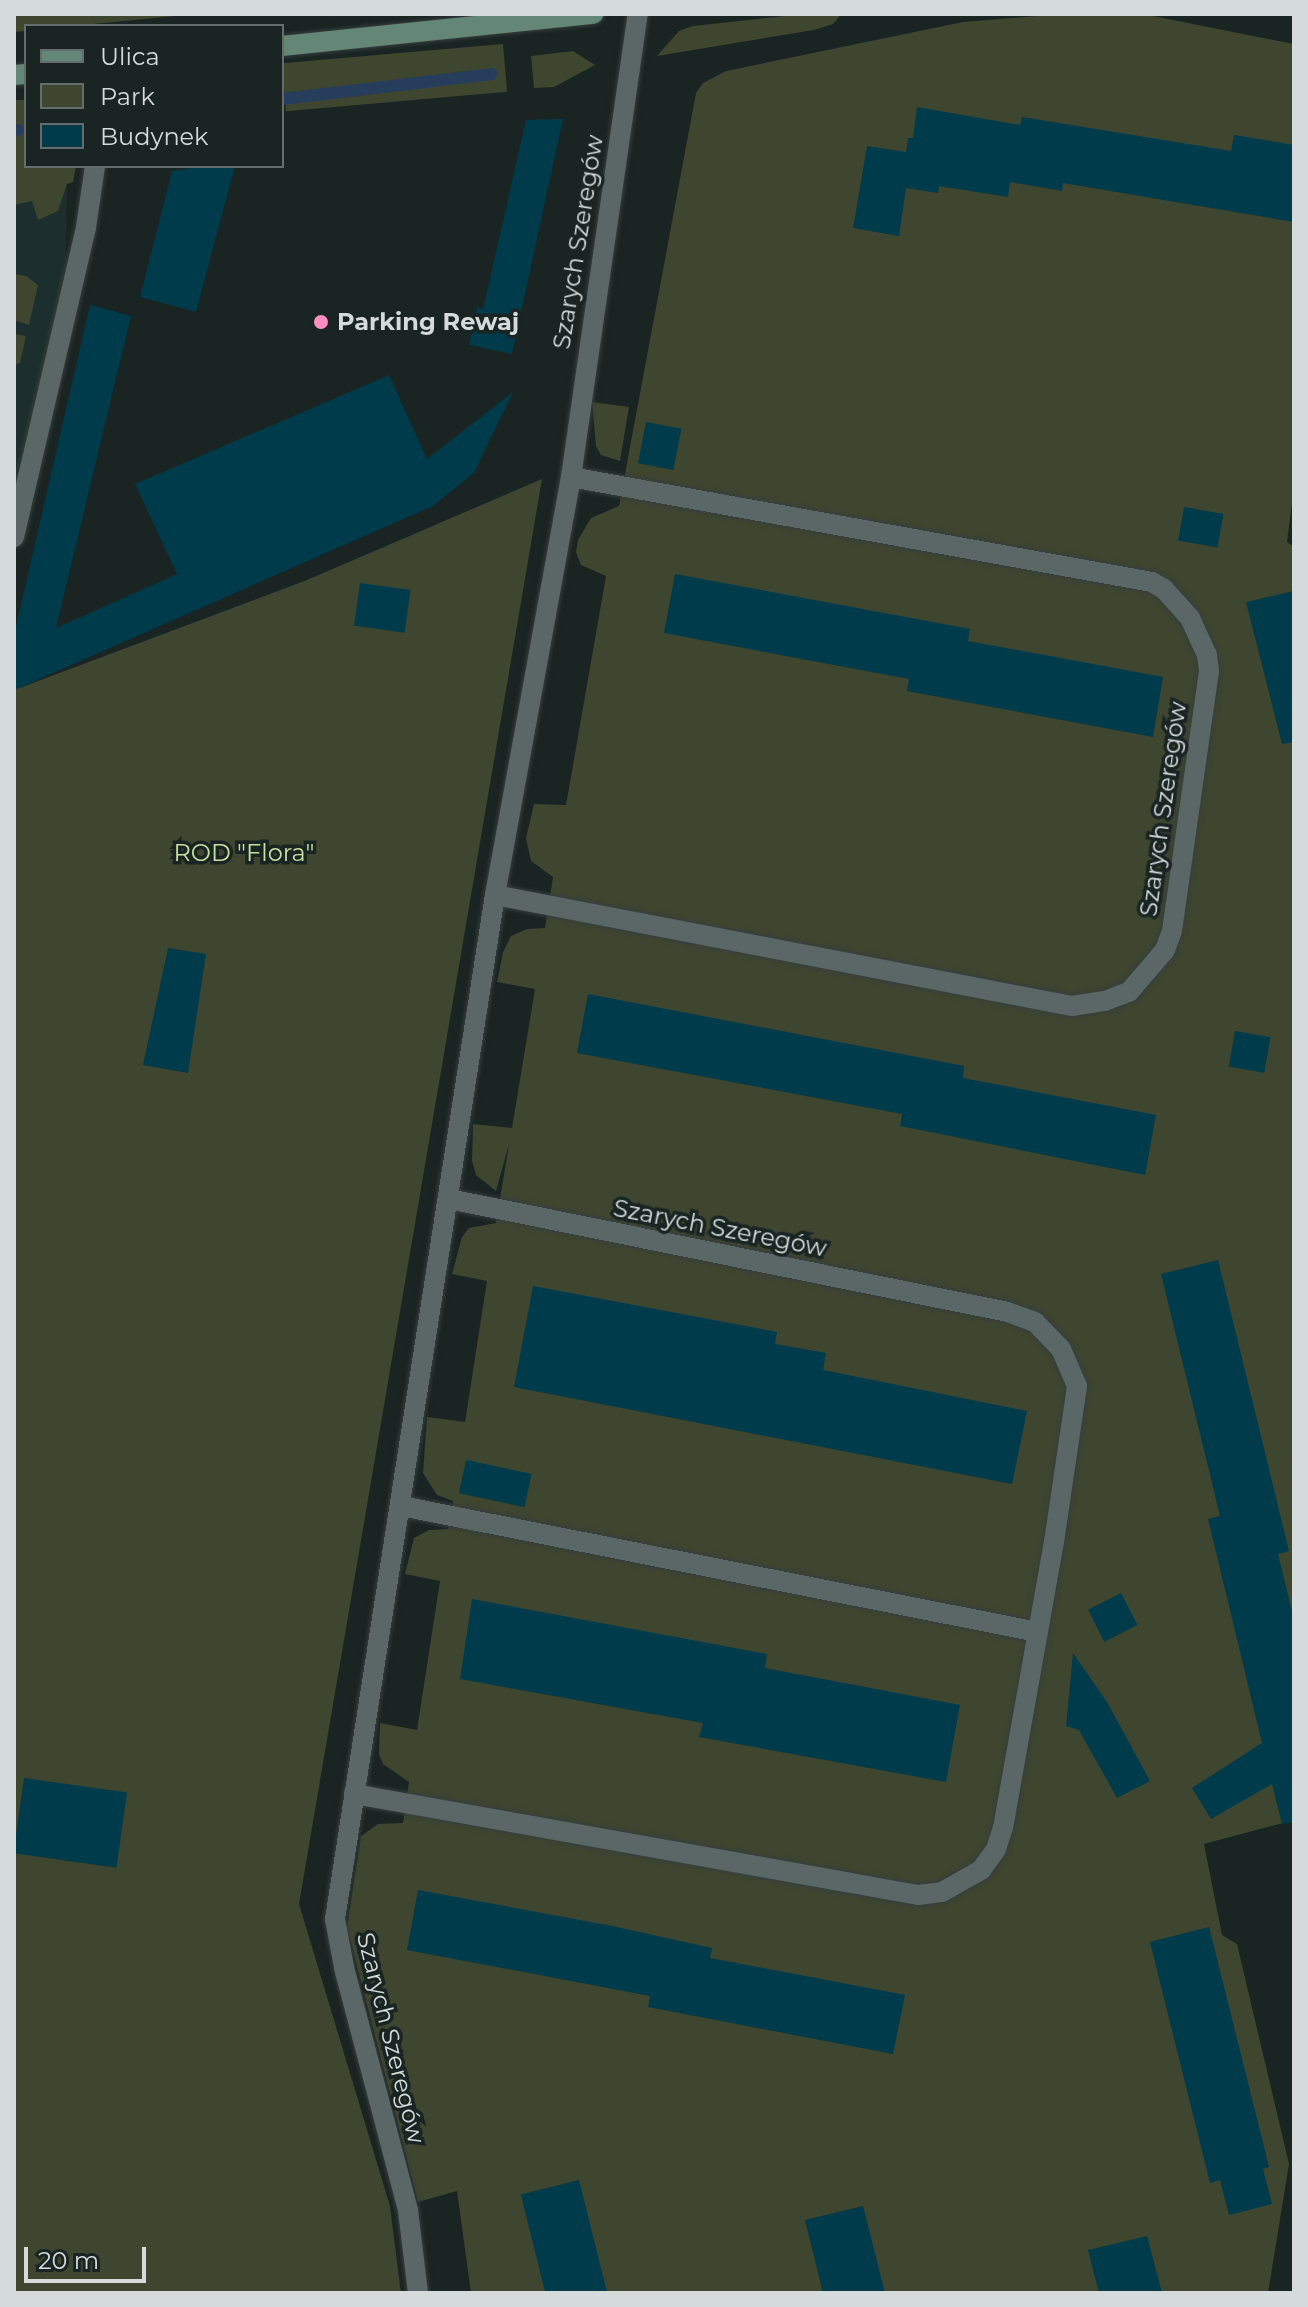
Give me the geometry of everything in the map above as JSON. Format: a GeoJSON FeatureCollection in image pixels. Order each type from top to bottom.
{"type":"FeatureCollection","features":[{"type":"Feature","properties":{"kind":"street"},"geometry":{"type":"LineString","coordinates":[[284,46],[593,14]]}},
{"type":"Feature","properties":{"kind":"street","name":"Szarych Szeregów"},"geometry":{"type":"LineString","coordinates":[[418,2293],[408,2210],[344,1967],[335,1919],[495,895],[571,477],[638,14]]}},
{"type":"Feature","properties":{"kind":"street"},"geometry":{"type":"LineString","coordinates":[[14,537],[86,227],[95,168]]}},
{"type":"Feature","properties":{"kind":"street","name":"Szarych Szeregów"},"geometry":{"type":"LineString","coordinates":[[495,895],[1072,1006],[1105,1001],[1129,992],[1165,950],[1172,931],[1209,671],[1207,655],[1190,618],[1164,589],[1152,582],[571,477]]}},
{"type":"Feature","properties":{"kind":"street","name":"Szarych Szeregów"},"geometry":{"type":"LineString","coordinates":[[354,1794],[929,1895],[974,1876],[996,1849],[1038,1632],[1077,1386],[1061,1349],[1035,1322],[1008,1312],[449,1199]]}},
{"type":"Feature","properties":{"kind":"street"},"geometry":{"type":"LineString","coordinates":[[401,1506],[1038,1632]]}},
{"type":"Feature","properties":{"kind":"shaded area"},"geometry":{"type":"Polygon","coordinates":[[[67,171],[65,314],[14,520],[14,187],[67,171]]]}},
{"type":"Feature","properties":{"kind":"green space"},"geometry":{"type":"Polygon","coordinates":[[[14,14],[195,14],[93,24],[24,24],[24,31],[14,32],[14,14]]]}},
{"type":"Feature","properties":{"kind":"green space"},"geometry":{"type":"Polygon","coordinates":[[[803,14],[839,14],[839,17],[833,24],[814,30],[657,56],[679,31],[693,26],[803,14]]]}},
{"type":"Feature","properties":{"kind":"green space"},"geometry":{"type":"Polygon","coordinates":[[[1048,15],[1153,16],[1294,44],[1294,487],[1287,542],[1294,547],[1294,1820],[1204,1844],[1222,1935],[1237,1944],[1289,2164],[1268,2293],[471,2293],[457,2191],[418,2202],[347,1927],[361,1836],[378,1824],[403,1823],[409,1782],[383,1764],[379,1754],[380,1723],[417,1730],[440,1581],[405,1574],[414,1538],[429,1530],[448,1529],[453,1501],[437,1495],[423,1473],[427,1417],[465,1422],[487,1281],[452,1274],[462,1237],[469,1228],[496,1223],[509,1144],[496,1191],[476,1175],[472,1161],[473,1124],[512,1128],[535,989],[497,982],[503,952],[511,936],[527,929],[545,928],[553,877],[531,861],[526,838],[534,804],[566,805],[606,576],[581,565],[576,552],[578,540],[591,518],[619,506],[696,93],[703,83],[726,71],[963,22],[1048,15]]]}},
{"type":"Feature","properties":{"kind":"green space"},"geometry":{"type":"Polygon","coordinates":[[[503,44],[507,92],[286,111],[284,63],[503,44]]]}},
{"type":"Feature","properties":{"kind":"green space"},"geometry":{"type":"Polygon","coordinates":[[[573,51],[595,65],[554,87],[534,88],[531,56],[573,51]]]}},
{"type":"Feature","properties":{"kind":"green space"},"geometry":{"type":"Polygon","coordinates":[[[14,100],[24,100],[24,168],[76,168],[73,182],[67,184],[58,211],[38,220],[32,201],[14,205],[14,100]]]}},
{"type":"Feature","properties":{"kind":"green space"},"geometry":{"type":"Polygon","coordinates":[[[14,274],[26,276],[38,285],[29,325],[14,320],[14,274]]]}},
{"type":"Feature","properties":{"kind":"green space"},"geometry":{"type":"Polygon","coordinates":[[[14,334],[26,336],[20,363],[14,365],[14,334]]]}},
{"type":"Feature","properties":{"kind":"green space"},"geometry":{"type":"Polygon","coordinates":[[[592,402],[629,407],[620,461],[601,455],[596,446],[592,402]]]}},
{"type":"Feature","properties":{"kind":"green space","name":"ROD \"Flora\""},"geometry":{"type":"Polygon","coordinates":[[[542,479],[299,1904],[390,2206],[401,2293],[14,2293],[14,690],[307,580],[542,479]]]}},
{"type":"Feature","properties":{"kind":"building"},"geometry":{"type":"Polygon","coordinates":[[[917,107],[1020,125],[1022,117],[1231,151],[1234,135],[1294,145],[1294,222],[1063,183],[1062,191],[1010,182],[1008,197],[939,186],[938,193],[906,188],[899,236],[853,228],[867,146],[906,152],[908,138],[913,138],[917,107]]]}},
{"type":"Feature","properties":{"kind":"building"},"geometry":{"type":"Polygon","coordinates":[[[563,119],[512,354],[469,345],[477,307],[483,309],[526,120],[563,119]]]}},
{"type":"Feature","properties":{"kind":"building"},"geometry":{"type":"Polygon","coordinates":[[[234,168],[196,312],[140,297],[172,171],[234,168]]]}},
{"type":"Feature","properties":{"kind":"building"},"geometry":{"type":"Polygon","coordinates":[[[90,305],[131,316],[56,628],[177,574],[135,484],[389,375],[427,459],[513,392],[474,473],[433,506],[14,690],[14,635],[90,305]]]}},
{"type":"Feature","properties":{"kind":"building"},"geometry":{"type":"Polygon","coordinates":[[[646,422],[681,429],[673,470],[638,463],[646,422]]]}},
{"type":"Feature","properties":{"kind":"building"},"geometry":{"type":"Polygon","coordinates":[[[1184,507],[1223,514],[1217,547],[1178,540],[1184,507]]]}},
{"type":"Feature","properties":{"kind":"building"},"geometry":{"type":"Polygon","coordinates":[[[675,574],[970,629],[968,641],[1163,677],[1153,737],[907,691],[909,679],[664,633],[675,574]]]}},
{"type":"Feature","properties":{"kind":"building"},"geometry":{"type":"Polygon","coordinates":[[[360,583],[411,590],[405,633],[354,626],[360,583]]]}},
{"type":"Feature","properties":{"kind":"building"},"geometry":{"type":"Polygon","coordinates":[[[1294,591],[1294,742],[1282,744],[1246,602],[1294,591]]]}},
{"type":"Feature","properties":{"kind":"building"},"geometry":{"type":"Polygon","coordinates":[[[168,948],[206,954],[188,1073],[143,1065],[168,948]]]}},
{"type":"Feature","properties":{"kind":"building"},"geometry":{"type":"Polygon","coordinates":[[[588,994],[964,1066],[963,1078],[1156,1115],[1145,1175],[900,1126],[902,1114],[577,1053],[588,994]]]}},
{"type":"Feature","properties":{"kind":"building"},"geometry":{"type":"Polygon","coordinates":[[[1235,1031],[1270,1037],[1264,1073],[1229,1066],[1235,1031]]]}},
{"type":"Feature","properties":{"kind":"building"},"geometry":{"type":"Polygon","coordinates":[[[1218,1260],[1289,1551],[1278,1554],[1294,1619],[1294,1822],[1282,1824],[1272,1784],[1211,1819],[1192,1788],[1262,1743],[1208,1519],[1220,1516],[1161,1274],[1218,1260]]]}},
{"type":"Feature","properties":{"kind":"building"},"geometry":{"type":"Polygon","coordinates":[[[533,1286],[777,1332],[775,1344],[826,1353],[823,1370],[1027,1411],[1012,1484],[514,1387],[533,1286]]]}},
{"type":"Feature","properties":{"kind":"building"},"geometry":{"type":"Polygon","coordinates":[[[466,1460],[532,1474],[524,1507],[459,1493],[466,1460]]]}},
{"type":"Feature","properties":{"kind":"building"},"geometry":{"type":"Polygon","coordinates":[[[1121,1593],[1137,1625],[1104,1642],[1088,1610],[1121,1593]]]}},
{"type":"Feature","properties":{"kind":"building"},"geometry":{"type":"Polygon","coordinates":[[[472,1599],[767,1654],[765,1668],[960,1705],[946,1782],[699,1737],[703,1723],[460,1679],[472,1599]]]}},
{"type":"Feature","properties":{"kind":"building"},"geometry":{"type":"Polygon","coordinates":[[[1073,1653],[1107,1702],[1150,1781],[1117,1798],[1079,1730],[1066,1726],[1073,1653]]]}},
{"type":"Feature","properties":{"kind":"building"},"geometry":{"type":"Polygon","coordinates":[[[24,1778],[127,1792],[116,1868],[14,1853],[24,1778]]]}},
{"type":"Feature","properties":{"kind":"building"},"geometry":{"type":"Polygon","coordinates":[[[418,1890],[612,1926],[712,1948],[710,1958],[905,1995],[893,2054],[648,2007],[650,1996],[407,1950],[418,1890]]]}},
{"type":"Feature","properties":{"kind":"building"},"geometry":{"type":"Polygon","coordinates":[[[1209,1927],[1269,2167],[1263,2169],[1272,2204],[1229,2215],[1220,2180],[1210,2183],[1150,1942],[1209,1927]]]}},
{"type":"Feature","properties":{"kind":"building"},"geometry":{"type":"Polygon","coordinates":[[[579,2180],[607,2293],[545,2293],[521,2195],[579,2180]]]}},
{"type":"Feature","properties":{"kind":"building"},"geometry":{"type":"Polygon","coordinates":[[[863,2206],[885,2293],[823,2293],[805,2220],[863,2206]]]}},
{"type":"Feature","properties":{"kind":"building"},"geometry":{"type":"Polygon","coordinates":[[[1147,2236],[1162,2293],[1099,2293],[1088,2250],[1147,2236]]]}},
{"type":"Feature","properties":{"kind":"waterway"},"geometry":{"type":"LineString","coordinates":[[284,99],[492,74]]}},
{"type":"Feature","properties":{"kind":"waterway"},"geometry":{"type":"LineString","coordinates":[[14,131],[18,130]]}},
{"type":"Feature","properties":{"kind":"place","name":"Parking Rewaj"},"geometry":{"type":"Point","coordinates":[321,322]}}]}
